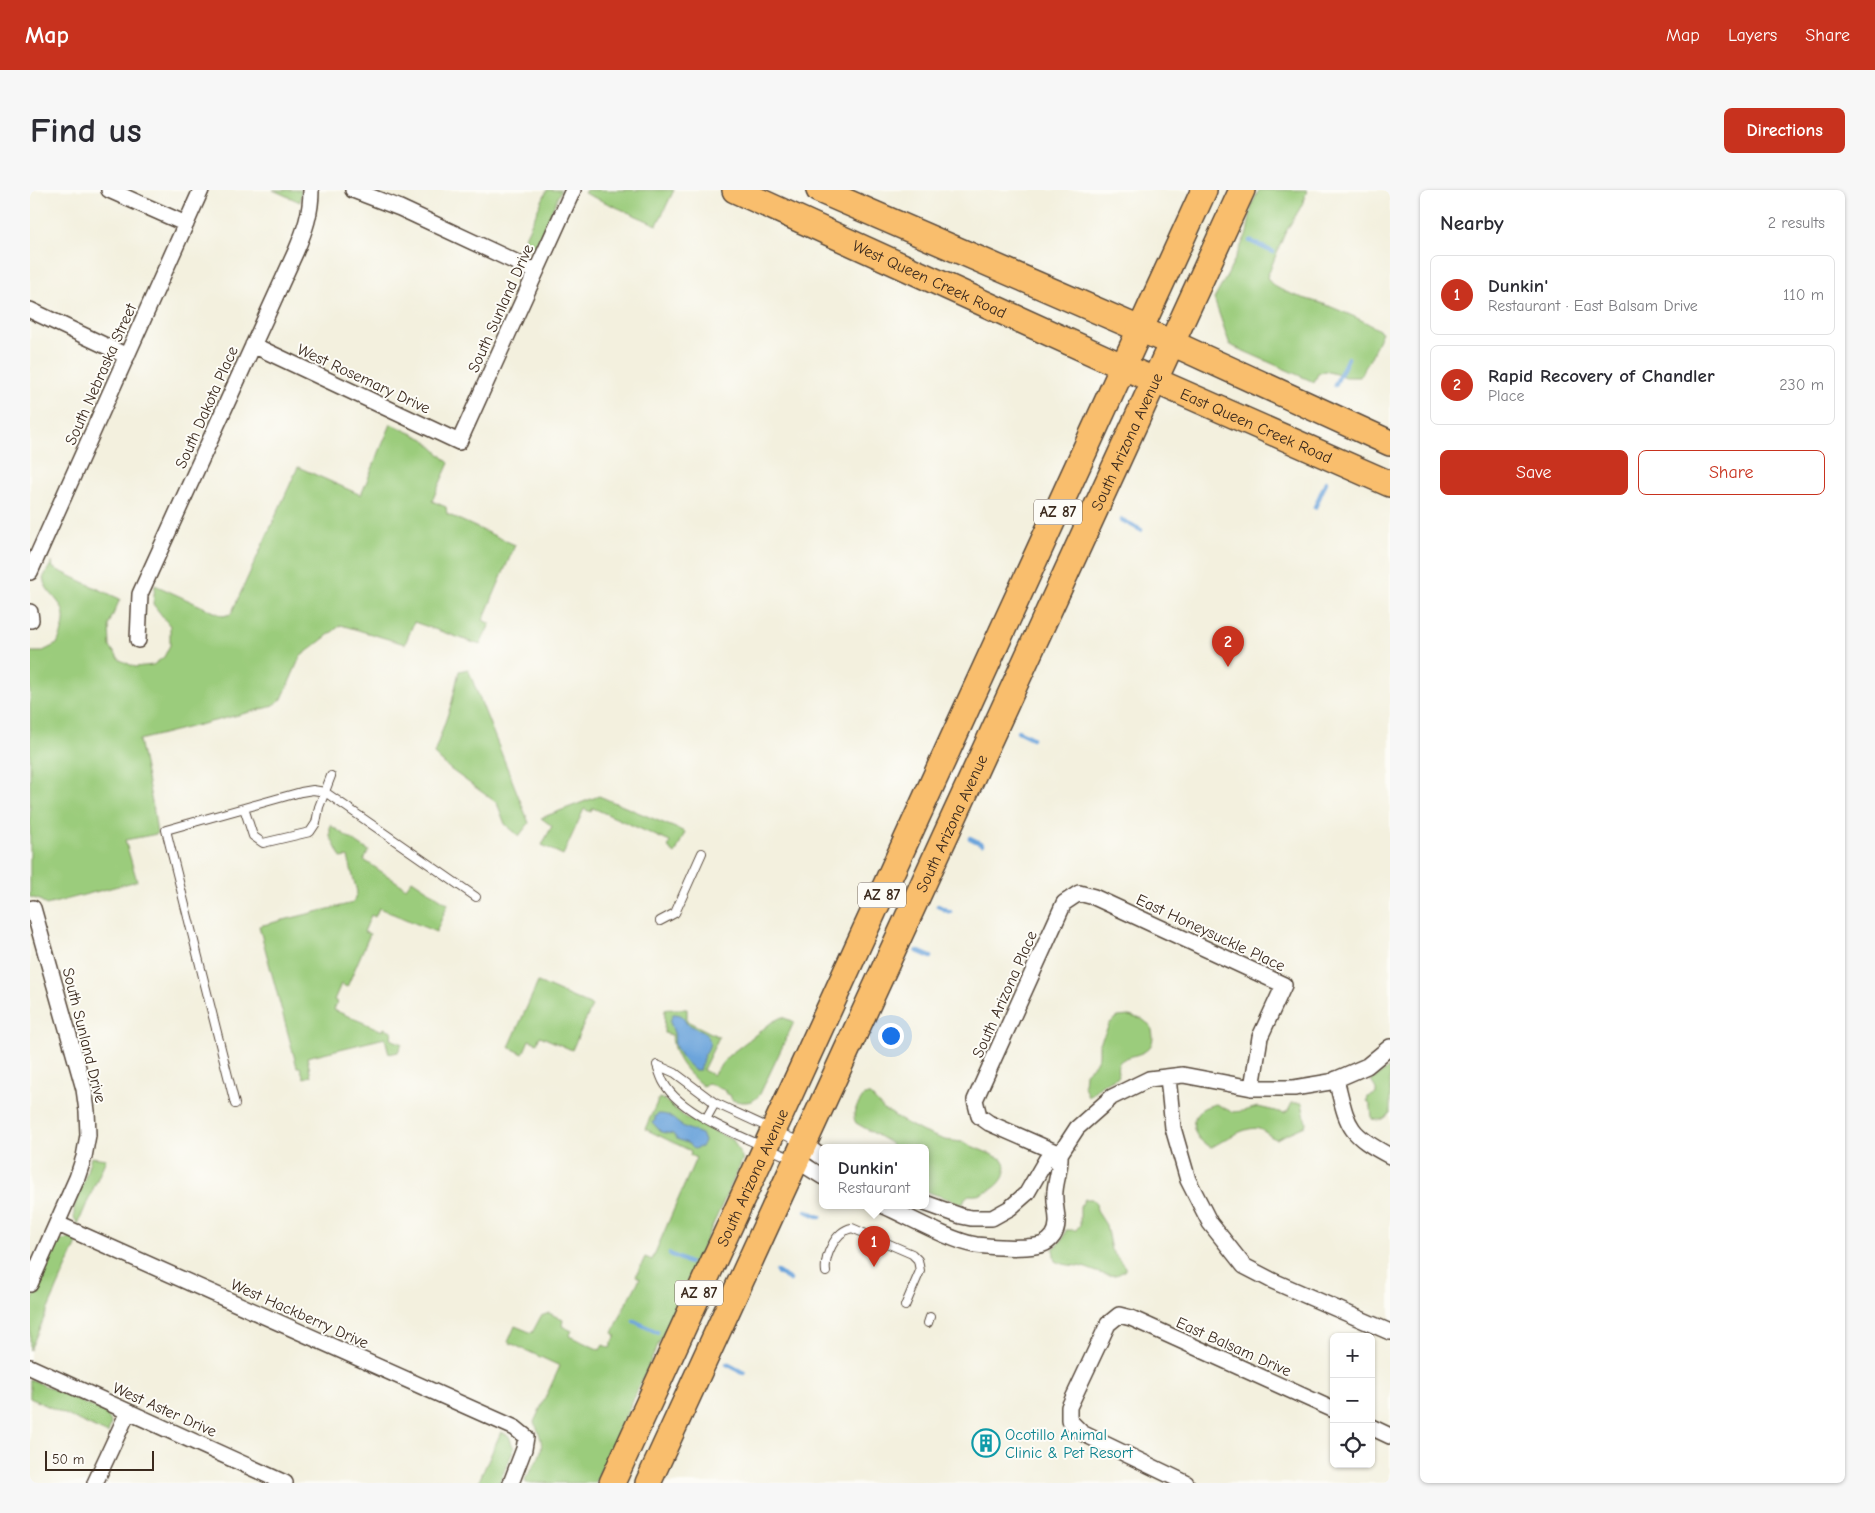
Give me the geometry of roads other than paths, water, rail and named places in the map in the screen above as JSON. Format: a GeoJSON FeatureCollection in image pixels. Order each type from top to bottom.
{"type":"FeatureCollection","features":[{"type":"Feature","properties":{"kind":"main road","name":"West Queen Creek Road"},"geometry":{"type":"LineString","coordinates":[[736,190],[1124,367]]}},
{"type":"Feature","properties":{"kind":"main road"},"geometry":{"type":"LineString","coordinates":[[819,190],[1172,343],[1390,442]]}},
{"type":"Feature","properties":{"kind":"main road","name":"South Arizona Avenue"},"geometry":{"type":"LineString","coordinates":[[612,1483],[1204,190]]}},
{"type":"Feature","properties":{"kind":"main road","name":"South Arizona Avenue"},"geometry":{"type":"LineString","coordinates":[[648,1483],[808,1154],[982,757],[1242,190]]}},
{"type":"Feature","properties":{"kind":"main road","name":"East Queen Creek Road"},"geometry":{"type":"LineString","coordinates":[[1124,367],[1390,484]]}},
{"type":"Feature","properties":{"kind":"main road"},"geometry":{"type":"LineString","coordinates":[[952,743],[982,757]]}},
{"type":"Feature","properties":{"kind":"street"},"geometry":{"type":"LineString","coordinates":[[110,190],[186,224]]}},
{"type":"Feature","properties":{"kind":"street","name":"South Nebraska Street"},"geometry":{"type":"LineString","coordinates":[[30,572],[201,190]]}},
{"type":"Feature","properties":{"kind":"street","name":"South Dakota Place"},"geometry":{"type":"LineString","coordinates":[[138,640],[140,594],[305,229],[311,207],[311,190]]}},
{"type":"Feature","properties":{"kind":"street"},"geometry":{"type":"LineString","coordinates":[[353,190],[400,208],[535,271]]}},
{"type":"Feature","properties":{"kind":"street","name":"South Sunland Drive"},"geometry":{"type":"LineString","coordinates":[[459,442],[573,190]]}},
{"type":"Feature","properties":{"kind":"street"},"geometry":{"type":"LineString","coordinates":[[30,310],[127,356]]}},
{"type":"Feature","properties":{"kind":"street","name":"West Rosemary Drive"},"geometry":{"type":"LineString","coordinates":[[253,345],[459,442]]}},
{"type":"Feature","properties":{"kind":"street","name":"East Honeysuckle Place"},"geometry":{"type":"LineString","coordinates":[[1078,893],[1094,897],[1284,985],[1260,1037],[1252,1088]]}},
{"type":"Feature","properties":{"kind":"street","name":"South Arizona Place"},"geometry":{"type":"LineString","coordinates":[[1060,1154],[989,1123],[979,1116],[975,1100],[1064,903],[1078,893]]}},
{"type":"Feature","properties":{"kind":"street","name":"South Sunland Drive"},"geometry":{"type":"LineString","coordinates":[[30,909],[34,908],[84,1089],[88,1134],[84,1157],[77,1178],[30,1284]]}},
{"type":"Feature","properties":{"kind":"street"},"geometry":{"type":"LineString","coordinates":[[929,1204],[971,1218],[992,1218],[1010,1208],[1027,1193],[1046,1160],[1060,1154],[1077,1128],[1112,1097],[1149,1079],[1184,1075],[1252,1088],[1294,1088],[1336,1079],[1368,1066],[1390,1047]]}},
{"type":"Feature","properties":{"kind":"street"},"geometry":{"type":"LineString","coordinates":[[1168,1077],[1173,1128],[1188,1180],[1210,1223],[1244,1266],[1273,1281],[1390,1332]]}},
{"type":"Feature","properties":{"kind":"street"},"geometry":{"type":"LineString","coordinates":[[1336,1079],[1346,1120],[1354,1133],[1367,1144],[1390,1156]]}},
{"type":"Feature","properties":{"kind":"street"},"geometry":{"type":"LineString","coordinates":[[808,1154],[819,1171]]}},
{"type":"Feature","properties":{"kind":"street"},"geometry":{"type":"LineString","coordinates":[[890,1209],[950,1237],[974,1245],[1018,1248],[1043,1246],[1054,1236],[1058,1220],[1054,1206],[1056,1182],[1061,1166],[1060,1154]]}},
{"type":"Feature","properties":{"kind":"street"},"geometry":{"type":"LineString","coordinates":[[1027,1193],[1041,1197],[1054,1206]]}},
{"type":"Feature","properties":{"kind":"street","name":"West Hackberry Drive"},"geometry":{"type":"LineString","coordinates":[[58,1224],[515,1428],[526,1437],[524,1449],[511,1483]]}},
{"type":"Feature","properties":{"kind":"street","name":"East Balsam Drive"},"geometry":{"type":"LineString","coordinates":[[1186,1483],[1082,1433],[1069,1420],[1069,1407],[1108,1324],[1119,1316],[1132,1318],[1330,1408]]}},
{"type":"Feature","properties":{"kind":"street","name":"West Aster Drive"},"geometry":{"type":"LineString","coordinates":[[30,1367],[285,1483]]}},
{"type":"Feature","properties":{"kind":"street"},"geometry":{"type":"LineString","coordinates":[[95,1483],[128,1412]]}},
{"type":"Feature","properties":{"kind":"street"},"geometry":{"type":"LineString","coordinates":[[1375,1429],[1390,1436]]}},
{"type":"Feature","properties":{"kind":"lane"},"geometry":{"type":"LineString","coordinates":[[244,808],[253,836],[263,843],[310,832],[316,823],[330,776]]}},
{"type":"Feature","properties":{"kind":"lane"},"geometry":{"type":"LineString","coordinates":[[235,1104],[166,830],[301,792],[313,790],[325,792],[476,897]]}},
{"type":"Feature","properties":{"kind":"lane"},"geometry":{"type":"LineString","coordinates":[[660,921],[675,913],[702,853]]}},
{"type":"Feature","properties":{"kind":"lane"},"geometry":{"type":"LineString","coordinates":[[808,1154],[770,1138],[706,1119],[692,1112],[675,1098],[664,1084],[657,1065],[675,1073],[715,1103],[770,1138],[808,1154]]}},
{"type":"Feature","properties":{"kind":"lane"},"geometry":{"type":"LineString","coordinates":[[706,1119],[715,1103]]}},
{"type":"Feature","properties":{"kind":"lane"},"geometry":{"type":"LineString","coordinates":[[826,1272],[825,1265],[832,1247],[840,1234],[846,1229],[852,1228],[912,1254],[918,1260],[920,1265],[917,1278],[905,1306]]}},
{"type":"Feature","properties":{"kind":"water"},"geometry":{"type":"Polygon","coordinates":[[[673,1014],[682,1016],[686,1023],[709,1038],[709,1048],[703,1057],[700,1070],[694,1070],[683,1059],[677,1049],[670,1022],[673,1014]]]}},
{"type":"Feature","properties":{"kind":"water"},"geometry":{"type":"Polygon","coordinates":[[[659,1114],[669,1116],[682,1126],[701,1134],[704,1141],[701,1147],[694,1149],[689,1144],[677,1139],[673,1134],[661,1132],[653,1123],[655,1116],[659,1114]]]}},
{"type":"Feature","properties":{"kind":"waterway"},"geometry":{"type":"LineString","coordinates":[[1250,241],[1273,252]]}},
{"type":"Feature","properties":{"kind":"waterway"},"geometry":{"type":"LineString","coordinates":[[1335,385],[1348,358]]}},
{"type":"Feature","properties":{"kind":"waterway"},"geometry":{"type":"LineString","coordinates":[[1315,507],[1326,482]]}},
{"type":"Feature","properties":{"kind":"waterway"},"geometry":{"type":"LineString","coordinates":[[1122,520],[1141,530]]}},
{"type":"Feature","properties":{"kind":"waterway"},"geometry":{"type":"LineString","coordinates":[[1018,731],[1032,738]]}},
{"type":"Feature","properties":{"kind":"waterway"},"geometry":{"type":"LineString","coordinates":[[970,838],[982,844]]}},
{"type":"Feature","properties":{"kind":"waterway"},"geometry":{"type":"LineString","coordinates":[[938,906],[950,912]]}},
{"type":"Feature","properties":{"kind":"waterway"},"geometry":{"type":"LineString","coordinates":[[917,951],[931,957]]}},
{"type":"Feature","properties":{"kind":"waterway"},"geometry":{"type":"LineString","coordinates":[[806,1211],[820,1217]]}},
{"type":"Feature","properties":{"kind":"waterway"},"geometry":{"type":"LineString","coordinates":[[670,1254],[689,1263]]}},
{"type":"Feature","properties":{"kind":"waterway"},"geometry":{"type":"LineString","coordinates":[[777,1272],[790,1280]]}},
{"type":"Feature","properties":{"kind":"waterway"},"geometry":{"type":"LineString","coordinates":[[634,1321],[657,1332]]}},
{"type":"Feature","properties":{"kind":"waterway"},"geometry":{"type":"LineString","coordinates":[[727,1364],[744,1373]]}},
{"type":"Feature","properties":{"kind":"place","name":"Rapid Recovery of Chandler"},"geometry":{"type":"Point","coordinates":[1228,667]}},
{"type":"Feature","properties":{"kind":"place","name":"Dunkin'"},"geometry":{"type":"Point","coordinates":[874,1267]}},
{"type":"Feature","properties":{"kind":"place","name":"Ocotillo Animal Clinic & Pet Resort"},"geometry":{"type":"Point","coordinates":[986,1443]}}]}
